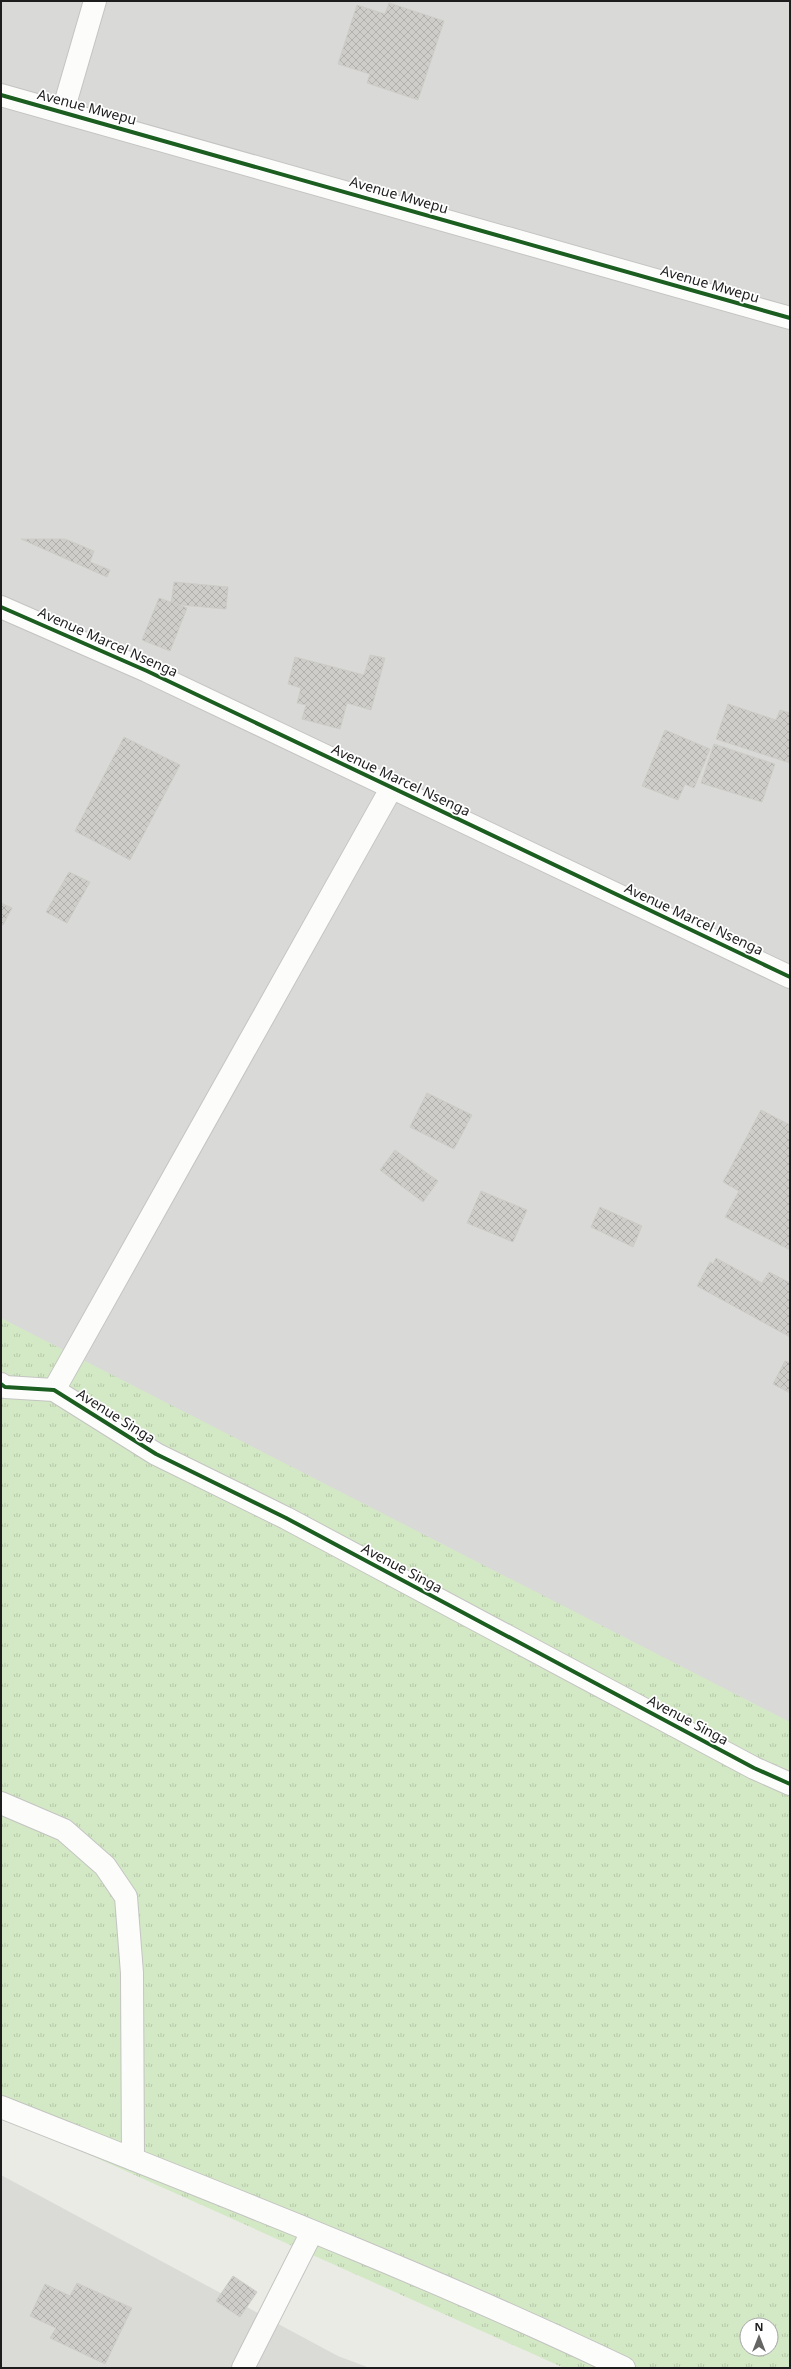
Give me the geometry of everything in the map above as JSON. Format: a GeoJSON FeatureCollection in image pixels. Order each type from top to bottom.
{"type":"FeatureCollection","features":[{"type":"Feature","properties":{"kind":"street"},"geometry":{"type":"LineString","coordinates":[[63,111],[95,1]]}},
{"type":"Feature","properties":{"kind":"street","name":"Avenue Mwepu"},"geometry":{"type":"LineString","coordinates":[[1,95],[63,111],[790,318]]}},
{"type":"Feature","properties":{"kind":"street","name":"Avenue Marcel Nsenga"},"geometry":{"type":"LineString","coordinates":[[1,607],[147,671],[790,977]]}},
{"type":"Feature","properties":{"kind":"street"},"geometry":{"type":"LineString","coordinates":[[54,1390],[392,787]]}},
{"type":"Feature","properties":{"kind":"street","name":"Avenue Singa"},"geometry":{"type":"LineString","coordinates":[[1,1384],[5,1387],[54,1390],[156,1454],[286,1518],[754,1768],[790,1784]]}},
{"type":"Feature","properties":{"kind":"street"},"geometry":{"type":"LineString","coordinates":[[1,1803],[64,1830],[105,1866],[126,1897],[132,1973],[133,2159]]}},
{"type":"Feature","properties":{"kind":"street"},"geometry":{"type":"LineString","coordinates":[[1,2106],[312,2232],[544,2330],[624,2368]]}},
{"type":"Feature","properties":{"kind":"street"},"geometry":{"type":"LineString","coordinates":[[243,2368],[312,2232]]}},
{"type":"Feature","properties":{"kind":"shaded area"},"geometry":{"type":"Polygon","coordinates":[[[1,1],[790,1],[790,2069],[1,1664],[1,1]]]}},
{"type":"Feature","properties":{"kind":"shaded area"},"geometry":{"type":"Polygon","coordinates":[[[1,2175],[338,2356],[370,2368],[1,2368],[1,2175]]]}},
{"type":"Feature","properties":{"kind":"green space"},"geometry":{"type":"Polygon","coordinates":[[[1,1318],[790,1722],[790,2368],[564,2368],[1,2115],[1,1318]]]}},
{"type":"Feature","properties":{"kind":"building"},"geometry":{"type":"Polygon","coordinates":[[[389,3],[444,21],[418,100],[367,83],[370,74],[338,64],[357,5],[385,14],[389,3]]]}},
{"type":"Feature","properties":{"kind":"building"},"geometry":{"type":"Polygon","coordinates":[[[21,539],[65,539],[94,551],[90,562],[110,570],[107,577],[21,539]]]}},
{"type":"Feature","properties":{"kind":"building"},"geometry":{"type":"Polygon","coordinates":[[[174,582],[228,587],[226,609],[171,604],[174,582]]]}},
{"type":"Feature","properties":{"kind":"building"},"geometry":{"type":"Polygon","coordinates":[[[159,598],[187,608],[170,651],[142,640],[159,598]]]}},
{"type":"Feature","properties":{"kind":"building"},"geometry":{"type":"Polygon","coordinates":[[[370,655],[385,658],[371,710],[347,703],[340,729],[302,719],[306,705],[297,703],[301,688],[288,684],[295,657],[364,675],[370,655]]]}},
{"type":"Feature","properties":{"kind":"building"},"geometry":{"type":"Polygon","coordinates":[[[728,704],[776,720],[780,710],[790,713],[790,763],[716,739],[728,704]]]}},
{"type":"Feature","properties":{"kind":"building"},"geometry":{"type":"Polygon","coordinates":[[[665,730],[710,749],[694,788],[685,784],[678,800],[642,786],[665,730]]]}},
{"type":"Feature","properties":{"kind":"building"},"geometry":{"type":"Polygon","coordinates":[[[124,737],[180,765],[130,860],[75,831],[124,737]]]}},
{"type":"Feature","properties":{"kind":"building"},"geometry":{"type":"Polygon","coordinates":[[[714,744],[775,764],[762,802],[701,783],[714,744]]]}},
{"type":"Feature","properties":{"kind":"building"},"geometry":{"type":"Polygon","coordinates":[[[69,872],[90,882],[67,923],[46,912],[69,872]]]}},
{"type":"Feature","properties":{"kind":"building"},"geometry":{"type":"Polygon","coordinates":[[[1,903],[12,908],[3,925],[1,924],[1,903]]]}},
{"type":"Feature","properties":{"kind":"building"},"geometry":{"type":"Polygon","coordinates":[[[427,1093],[472,1115],[454,1149],[410,1127],[427,1093]]]}},
{"type":"Feature","properties":{"kind":"building"},"geometry":{"type":"Polygon","coordinates":[[[761,1110],[790,1125],[790,1250],[725,1217],[739,1191],[723,1182],[761,1110]]]}},
{"type":"Feature","properties":{"kind":"building"},"geometry":{"type":"Polygon","coordinates":[[[395,1150],[438,1181],[423,1202],[380,1170],[395,1150]]]}},
{"type":"Feature","properties":{"kind":"building"},"geometry":{"type":"Polygon","coordinates":[[[481,1191],[527,1210],[513,1242],[467,1223],[481,1191]]]}},
{"type":"Feature","properties":{"kind":"building"},"geometry":{"type":"Polygon","coordinates":[[[600,1207],[642,1226],[633,1247],[591,1227],[600,1207]]]}},
{"type":"Feature","properties":{"kind":"building"},"geometry":{"type":"Polygon","coordinates":[[[716,1258],[762,1283],[769,1272],[790,1283],[790,1337],[697,1286],[710,1262],[713,1264],[716,1258]]]}},
{"type":"Feature","properties":{"kind":"building"},"geometry":{"type":"Polygon","coordinates":[[[785,1361],[790,1363],[790,1393],[773,1384],[785,1361]]]}},
{"type":"Feature","properties":{"kind":"building"},"geometry":{"type":"Polygon","coordinates":[[[233,2276],[257,2292],[240,2317],[216,2301],[233,2276]]]}},
{"type":"Feature","properties":{"kind":"building"},"geometry":{"type":"Polygon","coordinates":[[[77,2283],[132,2308],[105,2364],[50,2338],[56,2328],[30,2316],[45,2284],[70,2296],[77,2283]]]}},
{"type":"Feature","properties":{"kind":"cycle path"},"geometry":{"type":"LineString","coordinates":[[1,95],[790,318]]}},
{"type":"Feature","properties":{"kind":"cycle path"},"geometry":{"type":"LineString","coordinates":[[1,607],[147,671],[790,977]]}},
{"type":"Feature","properties":{"kind":"cycle path"},"geometry":{"type":"LineString","coordinates":[[1,1384],[5,1387],[54,1390],[156,1454],[286,1518],[754,1768],[790,1784]]}}]}
